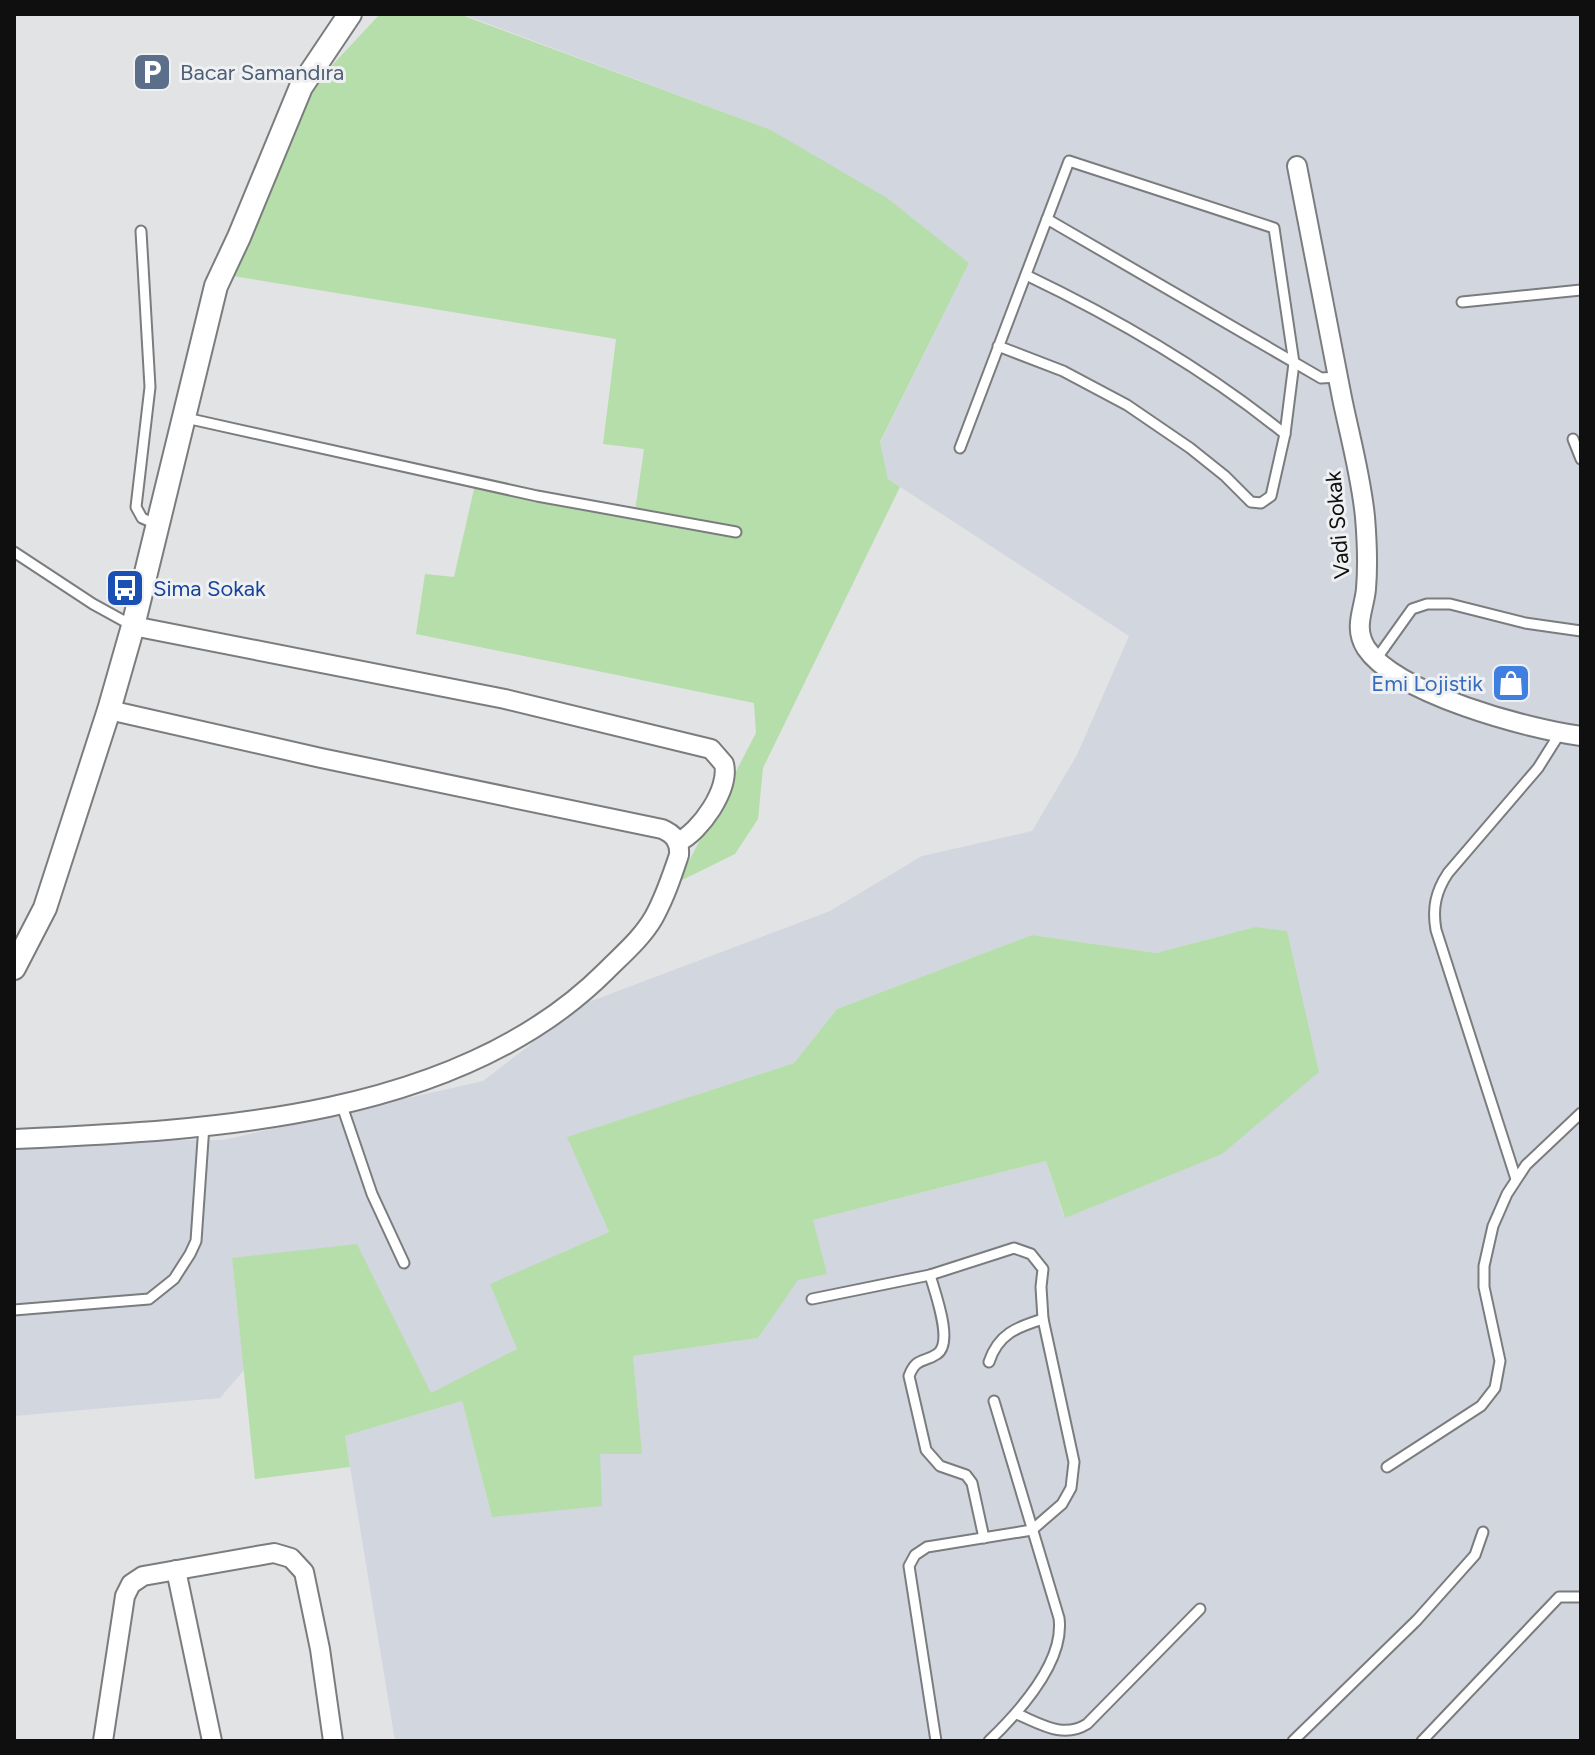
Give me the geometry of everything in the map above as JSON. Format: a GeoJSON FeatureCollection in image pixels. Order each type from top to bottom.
{"type":"FeatureCollection","features":[{"type":"Feature","properties":{"kind":"street"},"geometry":{"type":"LineString","coordinates":[[14,968],[45,908],[109,710],[133,626],[216,286],[301,87],[350,14]]}},
{"type":"Feature","properties":{"kind":"street","name":"Vadi Sokak"},"geometry":{"type":"LineString","coordinates":[[1297,166],[1365,514],[1367,567],[1360,628],[1367,649],[1377,658]]}},
{"type":"Feature","properties":{"kind":"street"},"geometry":{"type":"LineString","coordinates":[[133,626],[505,699],[711,749],[724,764],[724,782],[699,828],[678,842]]}},
{"type":"Feature","properties":{"kind":"street"},"geometry":{"type":"LineString","coordinates":[[1377,658],[1424,690],[1484,713],[1581,736]]}},
{"type":"Feature","properties":{"kind":"street"},"geometry":{"type":"LineString","coordinates":[[14,1139],[204,1125],[290,1113],[391,1090],[464,1066],[511,1043],[562,1011],[615,962],[652,919],[663,901],[679,855],[678,842],[662,829],[109,710]]}},
{"type":"Feature","properties":{"kind":"street"},"geometry":{"type":"LineString","coordinates":[[103,1741],[122,1611],[128,1590],[143,1576],[274,1553],[283,1554],[304,1572],[320,1649],[333,1741]]}},
{"type":"Feature","properties":{"kind":"street"},"geometry":{"type":"LineString","coordinates":[[176,1570],[212,1741]]}},
{"type":"Feature","properties":{"kind":"lane"},"geometry":{"type":"LineString","coordinates":[[960,448],[998,346],[1069,161],[1274,228],[1294,363],[1285,434],[1271,496],[1256,503],[1190,448],[1127,405],[1063,371],[998,346]]}},
{"type":"Feature","properties":{"kind":"lane"},"geometry":{"type":"LineString","coordinates":[[1047,219],[1321,378],[1338,377]]}},
{"type":"Feature","properties":{"kind":"lane"},"geometry":{"type":"LineString","coordinates":[[141,231],[150,387],[136,507],[147,522],[158,525]]}},
{"type":"Feature","properties":{"kind":"lane"},"geometry":{"type":"LineString","coordinates":[[1026,275],[1152,341],[1233,394],[1285,434]]}},
{"type":"Feature","properties":{"kind":"lane"},"geometry":{"type":"LineString","coordinates":[[1462,302],[1581,290]]}},
{"type":"Feature","properties":{"kind":"lane"},"geometry":{"type":"LineString","coordinates":[[182,418],[537,496],[736,532]]}},
{"type":"Feature","properties":{"kind":"lane"},"geometry":{"type":"LineString","coordinates":[[1573,439],[1581,459]]}},
{"type":"Feature","properties":{"kind":"lane"},"geometry":{"type":"LineString","coordinates":[[14,552],[93,604],[133,626]]}},
{"type":"Feature","properties":{"kind":"lane"},"geometry":{"type":"LineString","coordinates":[[1377,658],[1412,609],[1427,604],[1450,604],[1525,623],[1581,631]]}},
{"type":"Feature","properties":{"kind":"lane"},"geometry":{"type":"LineString","coordinates":[[1516,1179],[1436,930],[1434,911],[1438,892],[1448,873],[1538,768],[1560,733]]}},
{"type":"Feature","properties":{"kind":"lane"},"geometry":{"type":"LineString","coordinates":[[341,1103],[372,1194],[404,1263]]}},
{"type":"Feature","properties":{"kind":"lane"},"geometry":{"type":"LineString","coordinates":[[1387,1467],[1481,1406],[1495,1388],[1500,1361],[1484,1287],[1484,1266],[1493,1226],[1526,1165],[1581,1113]]}},
{"type":"Feature","properties":{"kind":"lane"},"geometry":{"type":"LineString","coordinates":[[14,1310],[149,1299],[174,1279],[196,1241],[204,1125]]}},
{"type":"Feature","properties":{"kind":"lane"},"geometry":{"type":"LineString","coordinates":[[812,1299],[930,1275],[1014,1248],[1036,1259],[1043,1269],[1043,1319],[1070,1434],[1075,1471],[1067,1496],[1032,1530],[927,1547],[915,1555],[909,1566],[936,1741]]}},
{"type":"Feature","properties":{"kind":"lane"},"geometry":{"type":"LineString","coordinates":[[930,1275],[945,1342],[940,1352],[914,1366],[909,1376],[926,1450],[940,1466],[966,1475],[972,1483],[984,1538]]}},
{"type":"Feature","properties":{"kind":"lane"},"geometry":{"type":"LineString","coordinates":[[989,1362],[992,1351],[1004,1335],[1043,1319]]}},
{"type":"Feature","properties":{"kind":"lane"},"geometry":{"type":"LineString","coordinates":[[989,1741],[1017,1714],[1054,1654],[1060,1634],[1059,1618],[994,1401]]}},
{"type":"Feature","properties":{"kind":"lane"},"geometry":{"type":"LineString","coordinates":[[1293,1741],[1417,1620],[1475,1555],[1483,1532]]}},
{"type":"Feature","properties":{"kind":"lane"},"geometry":{"type":"LineString","coordinates":[[1422,1741],[1559,1597],[1581,1597]]}},
{"type":"Feature","properties":{"kind":"lane"},"geometry":{"type":"LineString","coordinates":[[1017,1714],[1056,1730],[1080,1729],[1200,1609]]}},
{"type":"Feature","properties":{"kind":"shaded area"},"geometry":{"type":"Polygon","coordinates":[[[462,14],[1581,14],[1581,1741],[395,1741],[345,1436],[462,1401],[492,1517],[599,1453],[641,1454],[633,1356],[758,1338],[798,1279],[813,1220],[1046,1161],[1064,1217],[1255,927],[1156,953],[1032,935],[837,1009],[794,1063],[568,1137],[609,1232],[491,1284],[517,1349],[431,1394],[232,1258],[244,1370],[220,1398],[14,1416],[14,1141],[223,1140],[483,1081],[530,1045],[549,1017],[830,911],[922,856],[1032,831],[1077,755],[1129,636],[888,479],[880,443],[969,263],[769,129],[462,14]]]}},
{"type":"Feature","properties":{"kind":"green space"},"geometry":{"type":"Polygon","coordinates":[[[380,14],[459,14],[769,129],[887,198],[969,263],[880,442],[888,479],[900,487],[763,768],[758,819],[735,854],[678,882],[756,733],[754,703],[416,634],[425,574],[454,577],[477,476],[635,511],[644,449],[603,444],[616,339],[233,276],[309,90],[380,14]]]}},
{"type":"Feature","properties":{"kind":"green space"},"geometry":{"type":"Polygon","coordinates":[[[1255,927],[1287,931],[1319,1072],[1222,1154],[1065,1218],[1046,1161],[813,1220],[827,1274],[798,1280],[758,1338],[633,1356],[642,1454],[600,1454],[602,1506],[492,1517],[462,1401],[345,1436],[350,1467],[255,1479],[232,1258],[357,1244],[431,1393],[517,1349],[490,1284],[609,1232],[567,1137],[794,1063],[837,1009],[1032,935],[1156,953],[1255,927]]]}},
{"type":"Feature","properties":{"kind":"place","name":"Bacar Samandıra"},"geometry":{"type":"Point","coordinates":[152,72]}},
{"type":"Feature","properties":{"kind":"place","name":"Sima Sokak"},"geometry":{"type":"Point","coordinates":[125,588]}},
{"type":"Feature","properties":{"kind":"place","name":"Emi Lojistik"},"geometry":{"type":"Point","coordinates":[1511,683]}}]}
